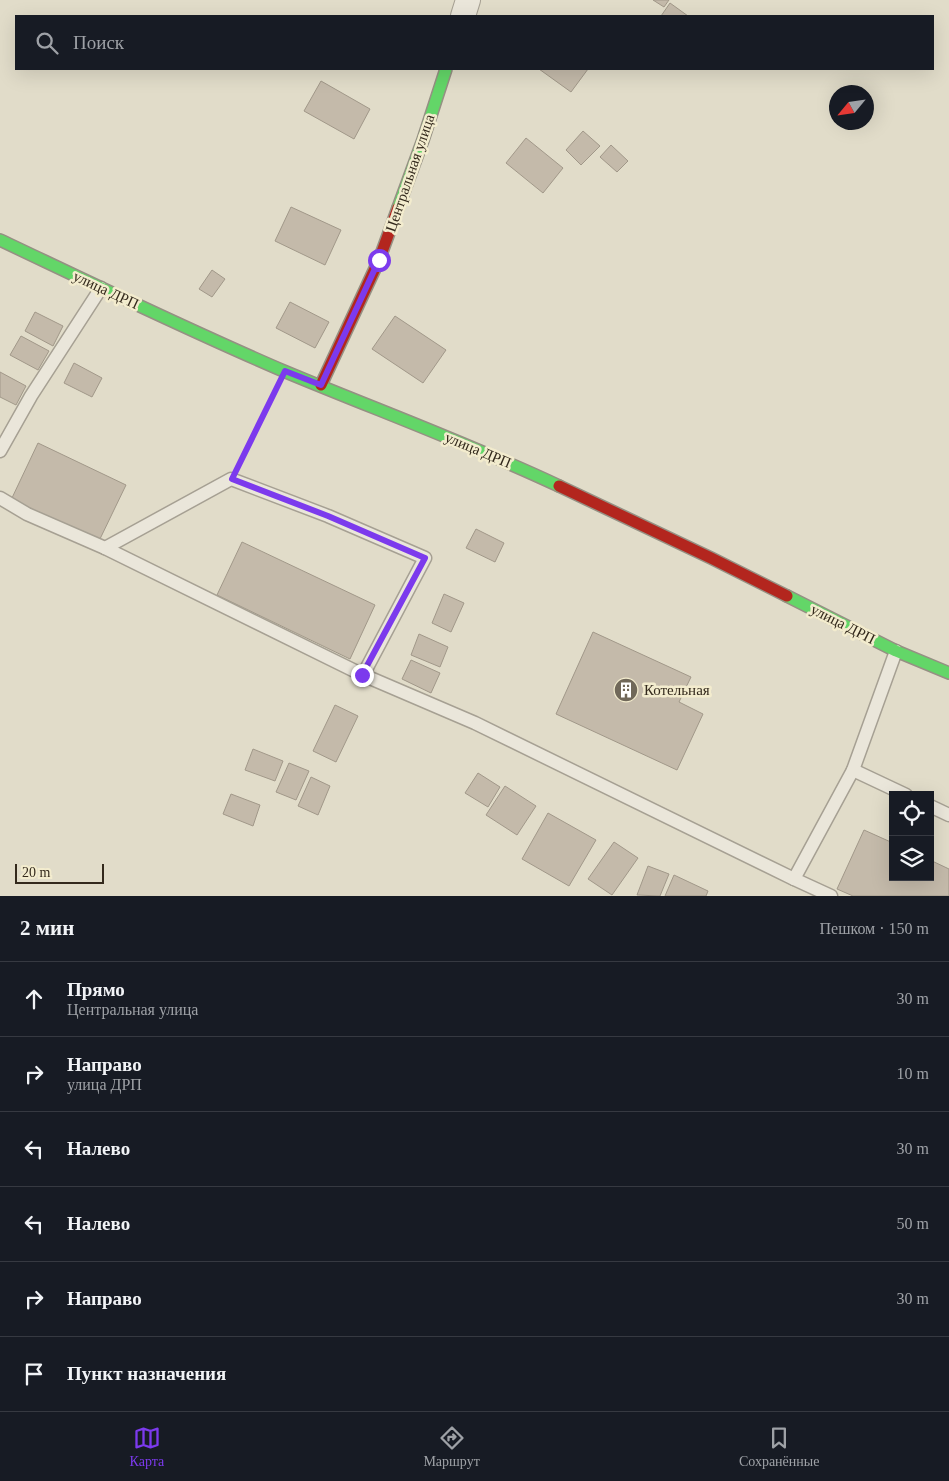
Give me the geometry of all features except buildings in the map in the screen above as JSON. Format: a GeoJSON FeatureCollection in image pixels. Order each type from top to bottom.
{"type":"FeatureCollection","features":[{"type":"Feature","properties":{"kind":"street"},"geometry":{"type":"LineString","coordinates":[[463,15],[468,0]]}},
{"type":"Feature","properties":{"kind":"street","name":"Центральная улица"},"geometry":{"type":"LineString","coordinates":[[321,385],[379,260],[423,140],[446,70]]}},
{"type":"Feature","properties":{"kind":"street","name":"улица ДРП"},"geometry":{"type":"LineString","coordinates":[[0,240],[100,288],[285,371],[518,467],[711,558],[896,651],[949,673]]}},
{"type":"Feature","properties":{"kind":"lane"},"geometry":{"type":"LineString","coordinates":[[0,450],[31,396],[100,288]]}},
{"type":"Feature","properties":{"kind":"lane"},"geometry":{"type":"LineString","coordinates":[[106,548],[232,479],[328,516],[425,558],[362,675]]}},
{"type":"Feature","properties":{"kind":"lane"},"geometry":{"type":"LineString","coordinates":[[0,498],[28,514],[106,548],[362,675],[475,723],[831,896]]}},
{"type":"Feature","properties":{"kind":"lane"},"geometry":{"type":"LineString","coordinates":[[794,879],[853,770],[896,651]]}},
{"type":"Feature","properties":{"kind":"lane"},"geometry":{"type":"LineString","coordinates":[[853,770],[898,791]]}},
{"type":"Feature","properties":{"kind":"lane"},"geometry":{"type":"LineString","coordinates":[[934,808],[949,815]]}},
{"type":"Feature","properties":{"kind":"path"},"geometry":{"type":"LineString","coordinates":[[232,479],[285,371]]}},
{"type":"Feature","properties":{"kind":"traffic: fast"},"geometry":{"type":"LineString","coordinates":[[398,208],[446,70]]}},
{"type":"Feature","properties":{"kind":"traffic: fast"},"geometry":{"type":"LineString","coordinates":[[0,240],[250,356],[458,441],[559,486]]}},
{"type":"Feature","properties":{"kind":"traffic: fast"},"geometry":{"type":"LineString","coordinates":[[787,596],[896,651],[949,673]]}},
{"type":"Feature","properties":{"kind":"traffic: jam"},"geometry":{"type":"LineString","coordinates":[[321,385],[379,260],[398,208]]}},
{"type":"Feature","properties":{"kind":"traffic: jam"},"geometry":{"type":"LineString","coordinates":[[559,486],[787,596]]}},
{"type":"Feature","properties":{"kind":"place","name":"Котельная"},"geometry":{"type":"Point","coordinates":[626,690]}},
{"type":"Feature","properties":{"kind":"route"},"geometry":{"type":"LineString","coordinates":[[362,675],[425,558],[328,516],[232,479],[285,371],[321,385],[379,260]]}}]}
